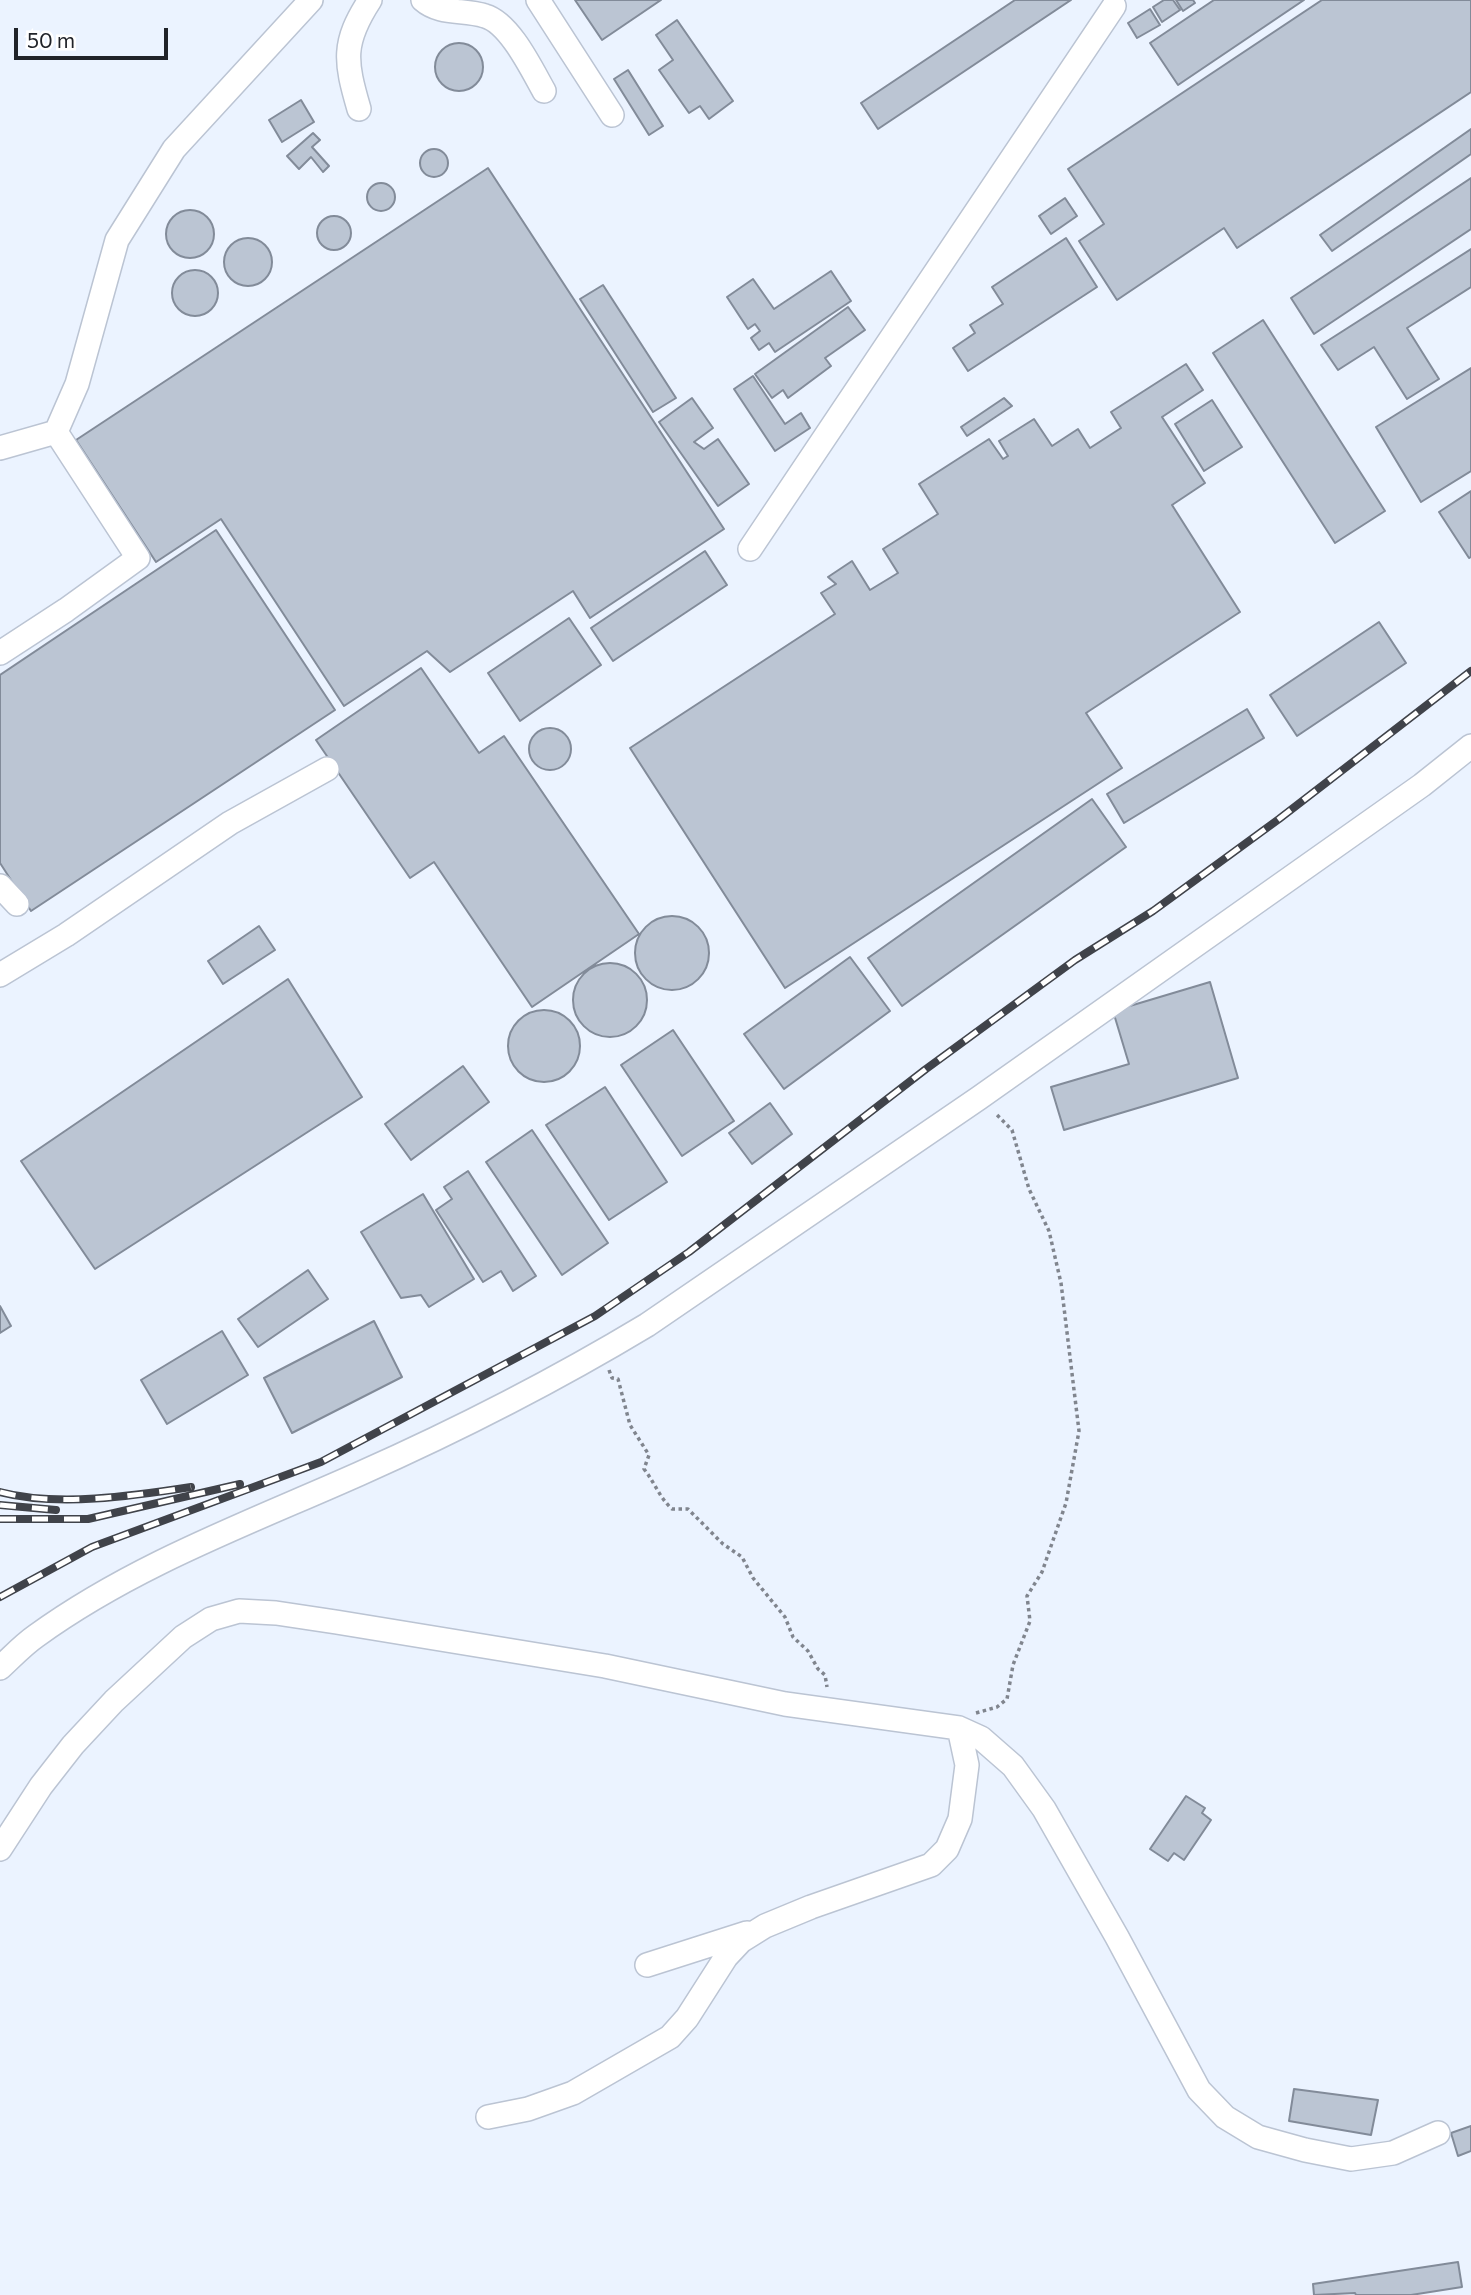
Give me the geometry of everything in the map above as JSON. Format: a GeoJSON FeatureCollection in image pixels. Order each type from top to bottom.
{"type":"FeatureCollection","features":[{"type":"Feature","properties":{"kind":"street"},"geometry":{"type":"LineString","coordinates":[[56,432],[77,384],[117,240],[174,149],[311,0]]}},
{"type":"Feature","properties":{"kind":"street"},"geometry":{"type":"LineString","coordinates":[[359,109],[347,68],[354,26],[370,0]]}},
{"type":"Feature","properties":{"kind":"street"},"geometry":{"type":"LineString","coordinates":[[423,0],[432,8],[487,16],[513,37],[544,91]]}},
{"type":"Feature","properties":{"kind":"street"},"geometry":{"type":"LineString","coordinates":[[538,0],[612,115]]}},
{"type":"Feature","properties":{"kind":"street"},"geometry":{"type":"LineString","coordinates":[[750,549],[1115,2]]}},
{"type":"Feature","properties":{"kind":"street"},"geometry":{"type":"LineString","coordinates":[[0,448],[56,432]]}},
{"type":"Feature","properties":{"kind":"street"},"geometry":{"type":"LineString","coordinates":[[0,653],[138,558],[56,432]]}},
{"type":"Feature","properties":{"kind":"street"},"geometry":{"type":"LineString","coordinates":[[0,1668],[34,1637],[110,1587],[241,1525],[462,1427],[647,1325],[979,1098],[1422,785],[1471,746]]}},
{"type":"Feature","properties":{"kind":"street"},"geometry":{"type":"LineString","coordinates":[[0,975],[66,934],[230,823],[327,769]]}},
{"type":"Feature","properties":{"kind":"street"},"geometry":{"type":"LineString","coordinates":[[0,886],[17,904]]}},
{"type":"Feature","properties":{"kind":"street"},"geometry":{"type":"LineString","coordinates":[[0,1849],[41,1786],[73,1745],[114,1701],[183,1637],[211,1619],[239,1611],[276,1613],[605,1666],[785,1704],[965,1721],[1013,1766],[1044,1810],[1117,1937],[1199,2090],[1225,2117],[1258,2137],[1351,2159],[1392,2153],[1438,2133]]}},
{"type":"Feature","properties":{"kind":"street"},"geometry":{"type":"LineString","coordinates":[[647,1965],[765,1926],[931,1865],[947,1849],[960,1819],[967,1765],[965,1721]]}},
{"type":"Feature","properties":{"kind":"street"},"geometry":{"type":"LineString","coordinates":[[488,2117],[528,2109],[573,2094],[670,2037],[687,2018],[726,1957],[741,1941],[765,1926]]}},
{"type":"Feature","properties":{"kind":"path"},"geometry":{"type":"LineString","coordinates":[[965,1721],[997,1707],[1007,1699],[1013,1665],[1030,1621],[1027,1596],[1042,1572],[1066,1503],[1079,1431],[1061,1283],[1049,1231],[1029,1189],[1012,1130],[979,1098]]}},
{"type":"Feature","properties":{"kind":"path"},"geometry":{"type":"LineString","coordinates":[[600,1353],[612,1378],[618,1379],[630,1425],[649,1455],[644,1469],[653,1480],[660,1498],[672,1509],[688,1509],[723,1544],[742,1557],[753,1578],[785,1617],[793,1637],[808,1651],[818,1669],[825,1675],[831,1709]]}},
{"type":"Feature","properties":{"kind":"building"},"geometry":{"type":"Polygon","coordinates":[[[575,0],[661,0],[602,40],[575,0]]]}},
{"type":"Feature","properties":{"kind":"building"},"geometry":{"type":"Polygon","coordinates":[[[1015,0],[1071,0],[878,129],[861,103],[1015,0]]]}},
{"type":"Feature","properties":{"kind":"building"},"geometry":{"type":"Polygon","coordinates":[[[1164,0],[1173,0],[1180,10],[1162,22],[1153,7],[1164,0]]]}},
{"type":"Feature","properties":{"kind":"building"},"geometry":{"type":"Polygon","coordinates":[[[1176,0],[1193,0],[1195,3],[1183,11],[1176,0]]]}},
{"type":"Feature","properties":{"kind":"building"},"geometry":{"type":"Polygon","coordinates":[[[1214,0],[1304,0],[1178,85],[1150,43],[1214,0]]]}},
{"type":"Feature","properties":{"kind":"building"},"geometry":{"type":"Polygon","coordinates":[[[1322,0],[1471,0],[1471,92],[1237,248],[1224,228],[1117,300],[1079,241],[1104,224],[1068,169],[1322,0]]]}},
{"type":"Feature","properties":{"kind":"building"},"geometry":{"type":"Polygon","coordinates":[[[1150,9],[1160,25],[1137,38],[1128,23],[1150,9]]]}},
{"type":"Feature","properties":{"kind":"building"},"geometry":{"type":"Polygon","coordinates":[[[677,20],[733,101],[709,119],[700,106],[689,113],[659,70],[673,60],[656,35],[677,20]]]}},
{"type":"Feature","properties":{"kind":"building"},"geometry":{"type":"Polygon","coordinates":[[[459,43],[476,50],[483,67],[476,84],[459,91],[442,84],[435,67],[442,50],[459,43]]]}},
{"type":"Feature","properties":{"kind":"building"},"geometry":{"type":"Polygon","coordinates":[[[628,70],[663,126],[649,135],[614,79],[628,70]]]}},
{"type":"Feature","properties":{"kind":"building"},"geometry":{"type":"Polygon","coordinates":[[[301,100],[314,122],[282,142],[269,120],[301,100]]]}},
{"type":"Feature","properties":{"kind":"building"},"geometry":{"type":"Polygon","coordinates":[[[1471,129],[1471,154],[1332,251],[1320,235],[1471,129]]]}},
{"type":"Feature","properties":{"kind":"building"},"geometry":{"type":"Polygon","coordinates":[[[313,133],[320,140],[312,147],[329,166],[323,172],[311,157],[299,169],[287,156],[313,133]]]}},
{"type":"Feature","properties":{"kind":"building"},"geometry":{"type":"Polygon","coordinates":[[[434,149],[444,153],[448,163],[444,173],[434,177],[424,173],[420,163],[424,153],[434,149]]]}},
{"type":"Feature","properties":{"kind":"building"},"geometry":{"type":"Polygon","coordinates":[[[488,168],[724,529],[590,618],[573,591],[450,672],[427,651],[344,706],[221,519],[156,562],[76,440],[488,168]]]}},
{"type":"Feature","properties":{"kind":"building"},"geometry":{"type":"Polygon","coordinates":[[[1471,178],[1471,229],[1314,334],[1291,298],[1471,178]]]}},
{"type":"Feature","properties":{"kind":"building"},"geometry":{"type":"Polygon","coordinates":[[[381,183],[391,187],[395,197],[391,207],[381,211],[371,207],[367,197],[371,187],[381,183]]]}},
{"type":"Feature","properties":{"kind":"building"},"geometry":{"type":"Polygon","coordinates":[[[1065,198],[1077,216],[1051,234],[1039,216],[1065,198]]]}},
{"type":"Feature","properties":{"kind":"building"},"geometry":{"type":"Polygon","coordinates":[[[190,210],[207,217],[214,234],[207,251],[190,258],[173,251],[166,234],[173,217],[190,210]]]}},
{"type":"Feature","properties":{"kind":"building"},"geometry":{"type":"Polygon","coordinates":[[[334,216],[346,221],[351,233],[346,245],[334,250],[322,245],[317,233],[322,221],[334,216]]]}},
{"type":"Feature","properties":{"kind":"building"},"geometry":{"type":"Polygon","coordinates":[[[248,238],[265,245],[272,262],[265,279],[248,286],[231,279],[224,262],[231,245],[248,238]]]}},
{"type":"Feature","properties":{"kind":"building"},"geometry":{"type":"Polygon","coordinates":[[[1066,238],[1097,287],[968,371],[953,348],[975,333],[970,325],[1003,304],[992,287],[1066,238]]]}},
{"type":"Feature","properties":{"kind":"building"},"geometry":{"type":"Polygon","coordinates":[[[1471,249],[1471,287],[1407,328],[1439,379],[1407,399],[1374,347],[1338,370],[1321,345],[1471,249]]]}},
{"type":"Feature","properties":{"kind":"building"},"geometry":{"type":"Polygon","coordinates":[[[195,270],[211,277],[218,293],[211,309],[195,316],[179,309],[172,293],[179,277],[195,270]]]}},
{"type":"Feature","properties":{"kind":"building"},"geometry":{"type":"Polygon","coordinates":[[[831,271],[851,301],[775,352],[769,343],[759,350],[751,338],[760,331],[755,324],[748,329],[727,297],[753,279],[774,309],[831,271]]]}},
{"type":"Feature","properties":{"kind":"building"},"geometry":{"type":"Polygon","coordinates":[[[603,285],[676,398],[653,412],[580,299],[603,285]]]}},
{"type":"Feature","properties":{"kind":"building"},"geometry":{"type":"Polygon","coordinates":[[[848,307],[865,330],[825,358],[831,366],[788,398],[783,390],[772,398],[755,374],[848,307]]]}},
{"type":"Feature","properties":{"kind":"building"},"geometry":{"type":"Polygon","coordinates":[[[1263,320],[1385,511],[1335,543],[1213,353],[1263,320]]]}},
{"type":"Feature","properties":{"kind":"building"},"geometry":{"type":"Polygon","coordinates":[[[1186,364],[1203,390],[1162,417],[1205,483],[1172,505],[1240,612],[1086,713],[1122,768],[785,988],[630,748],[835,614],[821,593],[836,584],[828,577],[852,561],[870,590],[898,573],[883,549],[938,514],[919,484],[989,439],[1003,459],[1008,456],[999,441],[1034,419],[1052,446],[1078,429],[1090,448],[1121,428],[1111,412],[1186,364]]]}},
{"type":"Feature","properties":{"kind":"building"},"geometry":{"type":"Polygon","coordinates":[[[1471,368],[1471,471],[1421,502],[1376,427],[1471,368]]]}},
{"type":"Feature","properties":{"kind":"building"},"geometry":{"type":"Polygon","coordinates":[[[753,376],[785,424],[801,413],[810,428],[775,451],[734,389],[753,376]]]}},
{"type":"Feature","properties":{"kind":"building"},"geometry":{"type":"Polygon","coordinates":[[[692,398],[713,428],[694,442],[704,449],[718,439],[749,484],[718,506],[659,422],[692,398]]]}},
{"type":"Feature","properties":{"kind":"building"},"geometry":{"type":"Polygon","coordinates":[[[1004,398],[1012,406],[967,436],[961,427],[1004,398]]]}},
{"type":"Feature","properties":{"kind":"building"},"geometry":{"type":"Polygon","coordinates":[[[1212,400],[1242,447],[1204,471],[1175,424],[1212,400]]]}},
{"type":"Feature","properties":{"kind":"building"},"geometry":{"type":"Polygon","coordinates":[[[1471,491],[1471,557],[1469,558],[1439,512],[1471,491]]]}},
{"type":"Feature","properties":{"kind":"building"},"geometry":{"type":"Polygon","coordinates":[[[216,530],[335,710],[31,911],[0,863],[0,675],[216,530]]]}},
{"type":"Feature","properties":{"kind":"building"},"geometry":{"type":"Polygon","coordinates":[[[705,551],[727,585],[613,661],[591,628],[705,551]]]}},
{"type":"Feature","properties":{"kind":"building"},"geometry":{"type":"Polygon","coordinates":[[[569,618],[601,665],[520,721],[488,673],[569,618]]]}},
{"type":"Feature","properties":{"kind":"building"},"geometry":{"type":"Polygon","coordinates":[[[1379,622],[1406,663],[1297,736],[1270,695],[1379,622]]]}},
{"type":"Feature","properties":{"kind":"building"},"geometry":{"type":"Polygon","coordinates":[[[421,668],[479,753],[504,736],[639,934],[532,1007],[434,862],[410,878],[316,740],[421,668]]]}},
{"type":"Feature","properties":{"kind":"building"},"geometry":{"type":"Polygon","coordinates":[[[1247,709],[1264,738],[1124,823],[1107,794],[1247,709]]]}},
{"type":"Feature","properties":{"kind":"building"},"geometry":{"type":"Polygon","coordinates":[[[550,728],[565,734],[571,749],[565,764],[550,770],[535,764],[529,749],[535,734],[550,728]]]}},
{"type":"Feature","properties":{"kind":"building"},"geometry":{"type":"Polygon","coordinates":[[[1092,799],[1126,847],[902,1006],[868,958],[1092,799]]]}},
{"type":"Feature","properties":{"kind":"building"},"geometry":{"type":"Polygon","coordinates":[[[672,916],[693,922],[703,932],[709,953],[703,974],[693,984],[672,990],[651,984],[641,974],[635,953],[641,932],[651,922],[672,916]]]}},
{"type":"Feature","properties":{"kind":"building"},"geometry":{"type":"Polygon","coordinates":[[[259,926],[275,950],[223,984],[208,961],[259,926]]]}},
{"type":"Feature","properties":{"kind":"building"},"geometry":{"type":"Polygon","coordinates":[[[850,957],[890,1011],[784,1089],[744,1034],[850,957]]]}},
{"type":"Feature","properties":{"kind":"building"},"geometry":{"type":"Polygon","coordinates":[[[610,963],[624,966],[636,974],[644,986],[647,1000],[644,1014],[636,1026],[624,1034],[610,1037],[596,1034],[584,1026],[576,1014],[573,1000],[576,986],[584,974],[596,966],[610,963]]]}},
{"type":"Feature","properties":{"kind":"building"},"geometry":{"type":"Polygon","coordinates":[[[288,979],[362,1097],[95,1269],[21,1161],[288,979]]]}},
{"type":"Feature","properties":{"kind":"building"},"geometry":{"type":"Polygon","coordinates":[[[1210,982],[1238,1078],[1064,1130],[1051,1087],[1129,1064],[1113,1011],[1210,982]]]}},
{"type":"Feature","properties":{"kind":"building"},"geometry":{"type":"Polygon","coordinates":[[[544,1010],[564,1016],[574,1026],[580,1046],[574,1066],[564,1076],[544,1082],[524,1076],[514,1066],[508,1046],[514,1026],[524,1016],[544,1010]]]}},
{"type":"Feature","properties":{"kind":"building"},"geometry":{"type":"Polygon","coordinates":[[[673,1030],[734,1121],[682,1156],[621,1065],[673,1030]]]}},
{"type":"Feature","properties":{"kind":"building"},"geometry":{"type":"Polygon","coordinates":[[[463,1066],[489,1102],[411,1160],[385,1124],[463,1066]]]}},
{"type":"Feature","properties":{"kind":"building"},"geometry":{"type":"Polygon","coordinates":[[[605,1087],[667,1182],[609,1220],[546,1125],[605,1087]]]}},
{"type":"Feature","properties":{"kind":"building"},"geometry":{"type":"Polygon","coordinates":[[[770,1103],[792,1134],[752,1164],[729,1133],[770,1103]]]}},
{"type":"Feature","properties":{"kind":"building"},"geometry":{"type":"Polygon","coordinates":[[[532,1130],[608,1243],[562,1275],[486,1162],[532,1130]]]}},
{"type":"Feature","properties":{"kind":"building"},"geometry":{"type":"Polygon","coordinates":[[[468,1171],[536,1276],[513,1291],[501,1271],[483,1282],[436,1210],[452,1199],[444,1187],[468,1171]]]}},
{"type":"Feature","properties":{"kind":"building"},"geometry":{"type":"Polygon","coordinates":[[[423,1194],[474,1279],[429,1307],[421,1295],[401,1298],[361,1232],[423,1194]]]}},
{"type":"Feature","properties":{"kind":"building"},"geometry":{"type":"Polygon","coordinates":[[[308,1270],[328,1299],[258,1347],[238,1319],[308,1270]]]}},
{"type":"Feature","properties":{"kind":"building"},"geometry":{"type":"Polygon","coordinates":[[[0,1306],[11,1326],[0,1333],[0,1306]]]}},
{"type":"Feature","properties":{"kind":"building"},"geometry":{"type":"Polygon","coordinates":[[[374,1321],[402,1377],[292,1433],[264,1378],[374,1321]]]}},
{"type":"Feature","properties":{"kind":"building"},"geometry":{"type":"Polygon","coordinates":[[[222,1331],[248,1375],[167,1424],[141,1380],[222,1331]]]}},
{"type":"Feature","properties":{"kind":"building"},"geometry":{"type":"Polygon","coordinates":[[[1186,1796],[1205,1808],[1202,1813],[1211,1820],[1184,1860],[1174,1853],[1168,1861],[1150,1849],[1186,1796]]]}},
{"type":"Feature","properties":{"kind":"building"},"geometry":{"type":"Polygon","coordinates":[[[1294,2089],[1378,2100],[1371,2135],[1289,2121],[1294,2089]]]}},
{"type":"Feature","properties":{"kind":"building"},"geometry":{"type":"Polygon","coordinates":[[[1471,2126],[1471,2151],[1458,2156],[1451,2133],[1471,2126]]]}},
{"type":"Feature","properties":{"kind":"building"},"geometry":{"type":"Polygon","coordinates":[[[1458,2262],[1462,2287],[1411,2295],[1314,2295],[1313,2284],[1458,2262]]]}},
{"type":"Feature","properties":{"kind":"railway"},"geometry":{"type":"LineString","coordinates":[[0,1597],[92,1547],[321,1462],[595,1316],[689,1252],[926,1069],[1075,960],[1153,911],[1279,819],[1471,671]]}},
{"type":"Feature","properties":{"kind":"railway"},"geometry":{"type":"LineString","coordinates":[[0,1519],[88,1519],[240,1484]]}},
{"type":"Feature","properties":{"kind":"railway"},"geometry":{"type":"LineString","coordinates":[[0,1492],[46,1499],[70,1499],[191,1487]]}},
{"type":"Feature","properties":{"kind":"railway"},"geometry":{"type":"LineString","coordinates":[[0,1505],[56,1510]]}}]}
